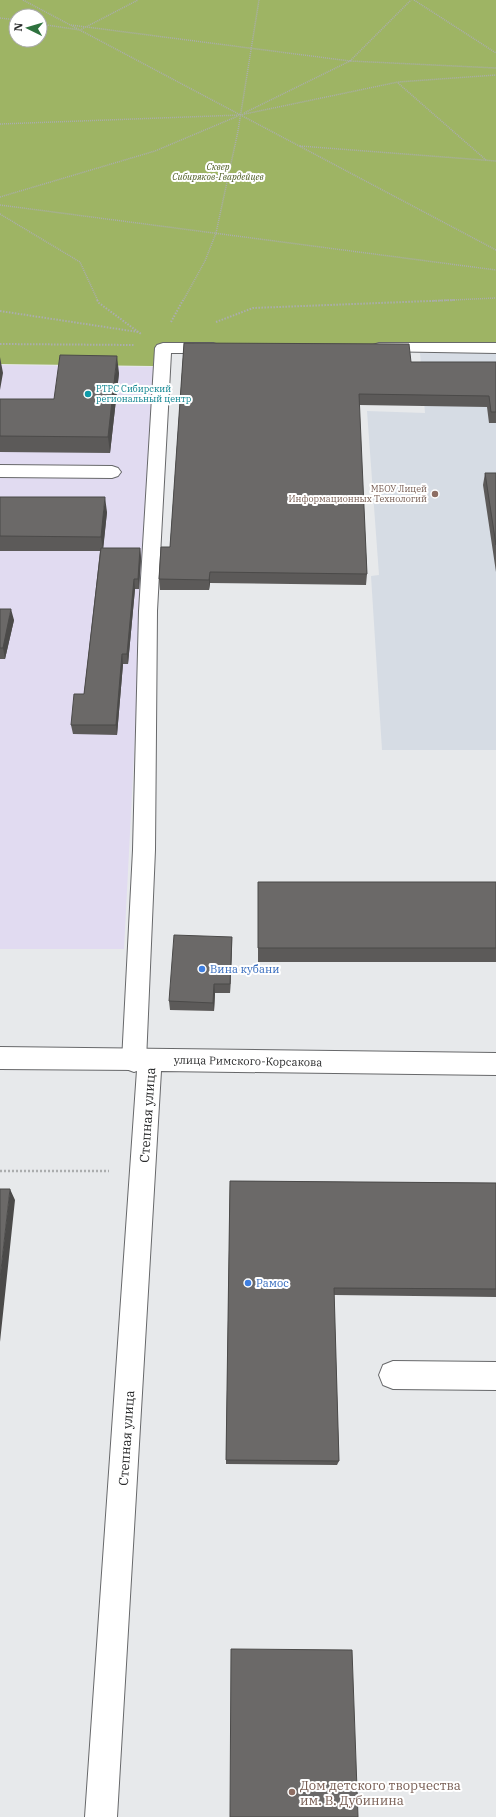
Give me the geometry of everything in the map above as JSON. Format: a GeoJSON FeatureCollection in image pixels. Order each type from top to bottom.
{"type":"FeatureCollection","features":[{"type":"Feature","properties":{"kind":"street","name":"Степная улица"},"geometry":{"type":"LineString","coordinates":[[101,1817],[143,1170],[142,1060],[148,611],[163,348],[227,348]]}},
{"type":"Feature","properties":{"kind":"street"},"geometry":{"type":"LineString","coordinates":[[361,348],[496,348]]}},
{"type":"Feature","properties":{"kind":"street"},"geometry":{"type":"LineString","coordinates":[[0,471],[112,472]]}},
{"type":"Feature","properties":{"kind":"street","name":"улица Римского-Корсакова"},"geometry":{"type":"LineString","coordinates":[[0,1058],[496,1064]]}},
{"type":"Feature","properties":{"kind":"street"},"geometry":{"type":"LineString","coordinates":[[393,1375],[496,1376]]}},
{"type":"Feature","properties":{"kind":"path"},"geometry":{"type":"LineString","coordinates":[[23,0],[496,250]]}},
{"type":"Feature","properties":{"kind":"path"},"geometry":{"type":"LineString","coordinates":[[48,25],[80,30],[138,0]]}},
{"type":"Feature","properties":{"kind":"path"},"geometry":{"type":"LineString","coordinates":[[171,322],[205,261],[216,233],[238,131],[259,0]]}},
{"type":"Feature","properties":{"kind":"path"},"geometry":{"type":"LineString","coordinates":[[0,197],[155,151],[240,115],[350,61],[411,0]]}},
{"type":"Feature","properties":{"kind":"path"},"geometry":{"type":"LineString","coordinates":[[414,0],[496,53]]}},
{"type":"Feature","properties":{"kind":"path"},"geometry":{"type":"LineString","coordinates":[[69,24],[350,61],[496,68]]}},
{"type":"Feature","properties":{"kind":"path"},"geometry":{"type":"LineString","coordinates":[[0,124],[240,115],[398,82],[496,75]]}},
{"type":"Feature","properties":{"kind":"path"},"geometry":{"type":"LineString","coordinates":[[398,82],[486,160]]}},
{"type":"Feature","properties":{"kind":"path"},"geometry":{"type":"LineString","coordinates":[[298,146],[496,161]]}},
{"type":"Feature","properties":{"kind":"path"},"geometry":{"type":"LineString","coordinates":[[0,205],[496,270]]}},
{"type":"Feature","properties":{"kind":"path"},"geometry":{"type":"LineString","coordinates":[[0,214],[80,262],[99,303],[145,336]]}},
{"type":"Feature","properties":{"kind":"path"},"geometry":{"type":"LineString","coordinates":[[216,322],[253,308],[496,298]]}},
{"type":"Feature","properties":{"kind":"path"},"geometry":{"type":"LineString","coordinates":[[0,311],[139,332]]}},
{"type":"Feature","properties":{"kind":"path"},"geometry":{"type":"LineString","coordinates":[[0,344],[141,344]]}},
{"type":"Feature","properties":{"kind":"path"},"geometry":{"type":"LineString","coordinates":[[0,1171],[143,1170]]}},
{"type":"Feature","properties":{"kind":"shaded area","name":"МБОУ Лицей Информационных Технологий"},"geometry":{"type":"Polygon","coordinates":[[[420,353],[496,353],[496,750],[382,750],[371,576],[379,575],[367,411],[425,413],[420,353]]]}},
{"type":"Feature","properties":{"kind":"shaded area"},"geometry":{"type":"Polygon","coordinates":[[[0,365],[154,367],[124,949],[0,949],[0,365]]]}},
{"type":"Feature","properties":{"kind":"green space","name":"Сквер Сибиряков-Гвардейцев"},"geometry":{"type":"Polygon","coordinates":[[[0,0],[496,0],[496,345],[156,345],[153,366],[0,364],[0,0]]]}},
{"type":"Feature","properties":{"kind":"building"},"geometry":{"type":"Polygon","coordinates":[[[184,343],[409,344],[411,362],[496,362],[496,412],[491,412],[489,396],[359,394],[367,574],[210,572],[209,580],[159,579],[161,547],[170,547],[184,343]]]}},
{"type":"Feature","properties":{"kind":"building","name":"РТРС Сибирский региональный центр"},"geometry":{"type":"Polygon","coordinates":[[[60,355],[117,356],[108,437],[0,436],[0,399],[54,399],[60,355]]]}},
{"type":"Feature","properties":{"kind":"building"},"geometry":{"type":"Polygon","coordinates":[[[485,473],[496,473],[496,545],[485,473]]]}},
{"type":"Feature","properties":{"kind":"building"},"geometry":{"type":"Polygon","coordinates":[[[0,497],[105,497],[101,537],[0,536],[0,497]]]}},
{"type":"Feature","properties":{"kind":"building"},"geometry":{"type":"Polygon","coordinates":[[[101,548],[140,548],[138,579],[134,579],[127,654],[122,654],[116,725],[71,725],[74,694],[84,694],[101,548]]]}},
{"type":"Feature","properties":{"kind":"building"},"geometry":{"type":"Polygon","coordinates":[[[0,609],[11,609],[3,648],[0,648],[0,609]]]}},
{"type":"Feature","properties":{"kind":"building"},"geometry":{"type":"Polygon","coordinates":[[[258,882],[496,882],[496,948],[258,948],[258,882]]]}},
{"type":"Feature","properties":{"kind":"building","name":"Вина кубани"},"geometry":{"type":"Polygon","coordinates":[[[174,935],[232,937],[230,984],[214,984],[213,1003],[169,1001],[174,935]]]}},
{"type":"Feature","properties":{"kind":"building"},"geometry":{"type":"Polygon","coordinates":[[[230,1181],[496,1183],[496,1289],[334,1288],[339,1461],[226,1460],[230,1181]]]}},
{"type":"Feature","properties":{"kind":"building"},"geometry":{"type":"Polygon","coordinates":[[[0,1189],[10,1189],[0,1279],[0,1189]]]}},
{"type":"Feature","properties":{"kind":"building"},"geometry":{"type":"Polygon","coordinates":[[[231,1649],[352,1650],[358,1817],[230,1817],[231,1649]]]}},
{"type":"Feature","properties":{"kind":"place","name":"РТРС Сибирский региональный центр"},"geometry":{"type":"Point","coordinates":[88,394]}},
{"type":"Feature","properties":{"kind":"place","name":"МБОУ Лицей Информационных Технологий"},"geometry":{"type":"Point","coordinates":[435,494]}},
{"type":"Feature","properties":{"kind":"place","name":"Вина кубани"},"geometry":{"type":"Point","coordinates":[202,969]}},
{"type":"Feature","properties":{"kind":"place","name":"Рамос"},"geometry":{"type":"Point","coordinates":[248,1283]}},
{"type":"Feature","properties":{"kind":"place","name":"Дом детского творчества им. В. Дубинина"},"geometry":{"type":"Point","coordinates":[292,1792]}}]}
